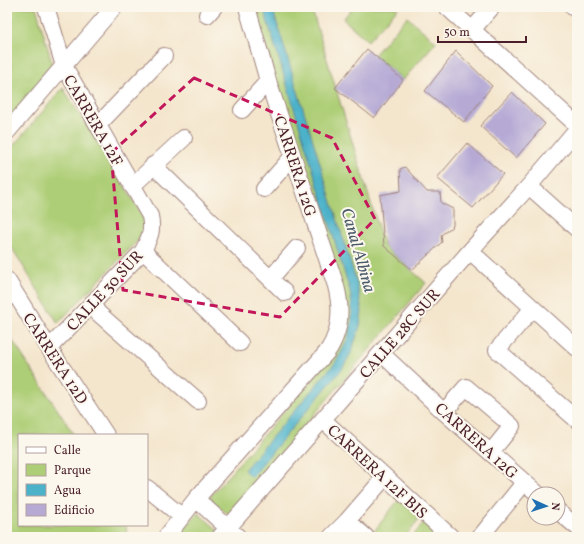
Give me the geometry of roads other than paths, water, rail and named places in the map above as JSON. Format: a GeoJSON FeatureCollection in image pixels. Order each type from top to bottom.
{"type":"FeatureCollection","features":[{"type":"Feature","properties":{"kind":"street","name":"CARRERA 12F"},"geometry":{"type":"LineString","coordinates":[[46,7],[64,66],[150,216],[152,228]]}},
{"type":"Feature","properties":{"kind":"street"},"geometry":{"type":"LineString","coordinates":[[7,132],[114,7]]}},
{"type":"Feature","properties":{"kind":"street","name":"CARRERA 12G"},"geometry":{"type":"LineString","coordinates":[[196,499],[327,352],[334,343],[339,325],[340,312],[338,294],[268,81],[247,7]]}},
{"type":"Feature","properties":{"kind":"street"},"geometry":{"type":"LineString","coordinates":[[447,7],[577,126]]}},
{"type":"Feature","properties":{"kind":"street"},"geometry":{"type":"LineString","coordinates":[[472,30],[492,7]]}},
{"type":"Feature","properties":{"kind":"street"},"geometry":{"type":"LineString","coordinates":[[573,7],[577,10]]}},
{"type":"Feature","properties":{"kind":"street"},"geometry":{"type":"LineString","coordinates":[[98,125],[164,56]]}},
{"type":"Feature","properties":{"kind":"street"},"geometry":{"type":"LineString","coordinates":[[242,110],[268,81]]}},
{"type":"Feature","properties":{"kind":"street","name":"CALLE 28C SUR"},"geometry":{"type":"LineString","coordinates":[[229,534],[323,420],[470,251],[529,186],[577,129]]}},
{"type":"Feature","properties":{"kind":"street"},"geometry":{"type":"LineString","coordinates":[[132,186],[184,138]]}},
{"type":"Feature","properties":{"kind":"street"},"geometry":{"type":"LineString","coordinates":[[264,189],[293,156]]}},
{"type":"Feature","properties":{"kind":"street"},"geometry":{"type":"LineString","coordinates":[[153,166],[285,293]]}},
{"type":"Feature","properties":{"kind":"street"},"geometry":{"type":"LineString","coordinates":[[529,186],[577,229]]}},
{"type":"Feature","properties":{"kind":"street","name":"CALLE 30 SUR"},"geometry":{"type":"LineString","coordinates":[[49,348],[143,251],[152,228]]}},
{"type":"Feature","properties":{"kind":"street"},"geometry":{"type":"LineString","coordinates":[[270,278],[297,248]]}},
{"type":"Feature","properties":{"kind":"street"},"geometry":{"type":"LineString","coordinates":[[143,251],[240,343]]}},
{"type":"Feature","properties":{"kind":"street"},"geometry":{"type":"LineString","coordinates":[[470,251],[577,348]]}},
{"type":"Feature","properties":{"kind":"street","name":"CARRERA 12D"},"geometry":{"type":"LineString","coordinates":[[7,280],[49,348],[105,434]]}},
{"type":"Feature","properties":{"kind":"street"},"geometry":{"type":"LineString","coordinates":[[92,303],[98,313],[198,401]]}},
{"type":"Feature","properties":{"kind":"street"},"geometry":{"type":"LineString","coordinates":[[533,308],[497,350],[577,420]]}},
{"type":"Feature","properties":{"kind":"street","name":"CARRERA 12G"},"geometry":{"type":"LineString","coordinates":[[381,353],[444,412],[528,486]]}},
{"type":"Feature","properties":{"kind":"street"},"geometry":{"type":"LineString","coordinates":[[444,412],[466,387],[512,426],[491,452]]}},
{"type":"Feature","properties":{"kind":"street","name":"CARRERA 12F BIS"},"geometry":{"type":"LineString","coordinates":[[323,420],[451,537]]}},
{"type":"Feature","properties":{"kind":"street"},"geometry":{"type":"LineString","coordinates":[[331,537],[385,477]]}},
{"type":"Feature","properties":{"kind":"street"},"geometry":{"type":"LineString","coordinates":[[480,537],[524,483]]}},
{"type":"Feature","properties":{"kind":"street"},"geometry":{"type":"LineString","coordinates":[[148,489],[181,516]]}},
{"type":"Feature","properties":{"kind":"street"},"geometry":{"type":"LineString","coordinates":[[166,537],[181,516],[196,499],[229,534]]}},
{"type":"Feature","properties":{"kind":"street"},"geometry":{"type":"LineString","coordinates":[[566,518],[577,527]]}},
{"type":"Feature","properties":{"kind":"street"},"geometry":{"type":"LineString","coordinates":[[347,521],[366,537]]}},
{"type":"Feature","properties":{"kind":"water"},"geometry":{"type":"Polygon","coordinates":[[[263,7],[272,7],[357,284],[362,311],[360,326],[351,353],[342,369],[251,477],[244,470],[335,363],[345,345],[352,320],[350,291],[263,7]]]}},
{"type":"Feature","properties":{"kind":"water label","name":"Canal Albina"},"geometry":{"type":"Point","coordinates":[359,250]}}]}
